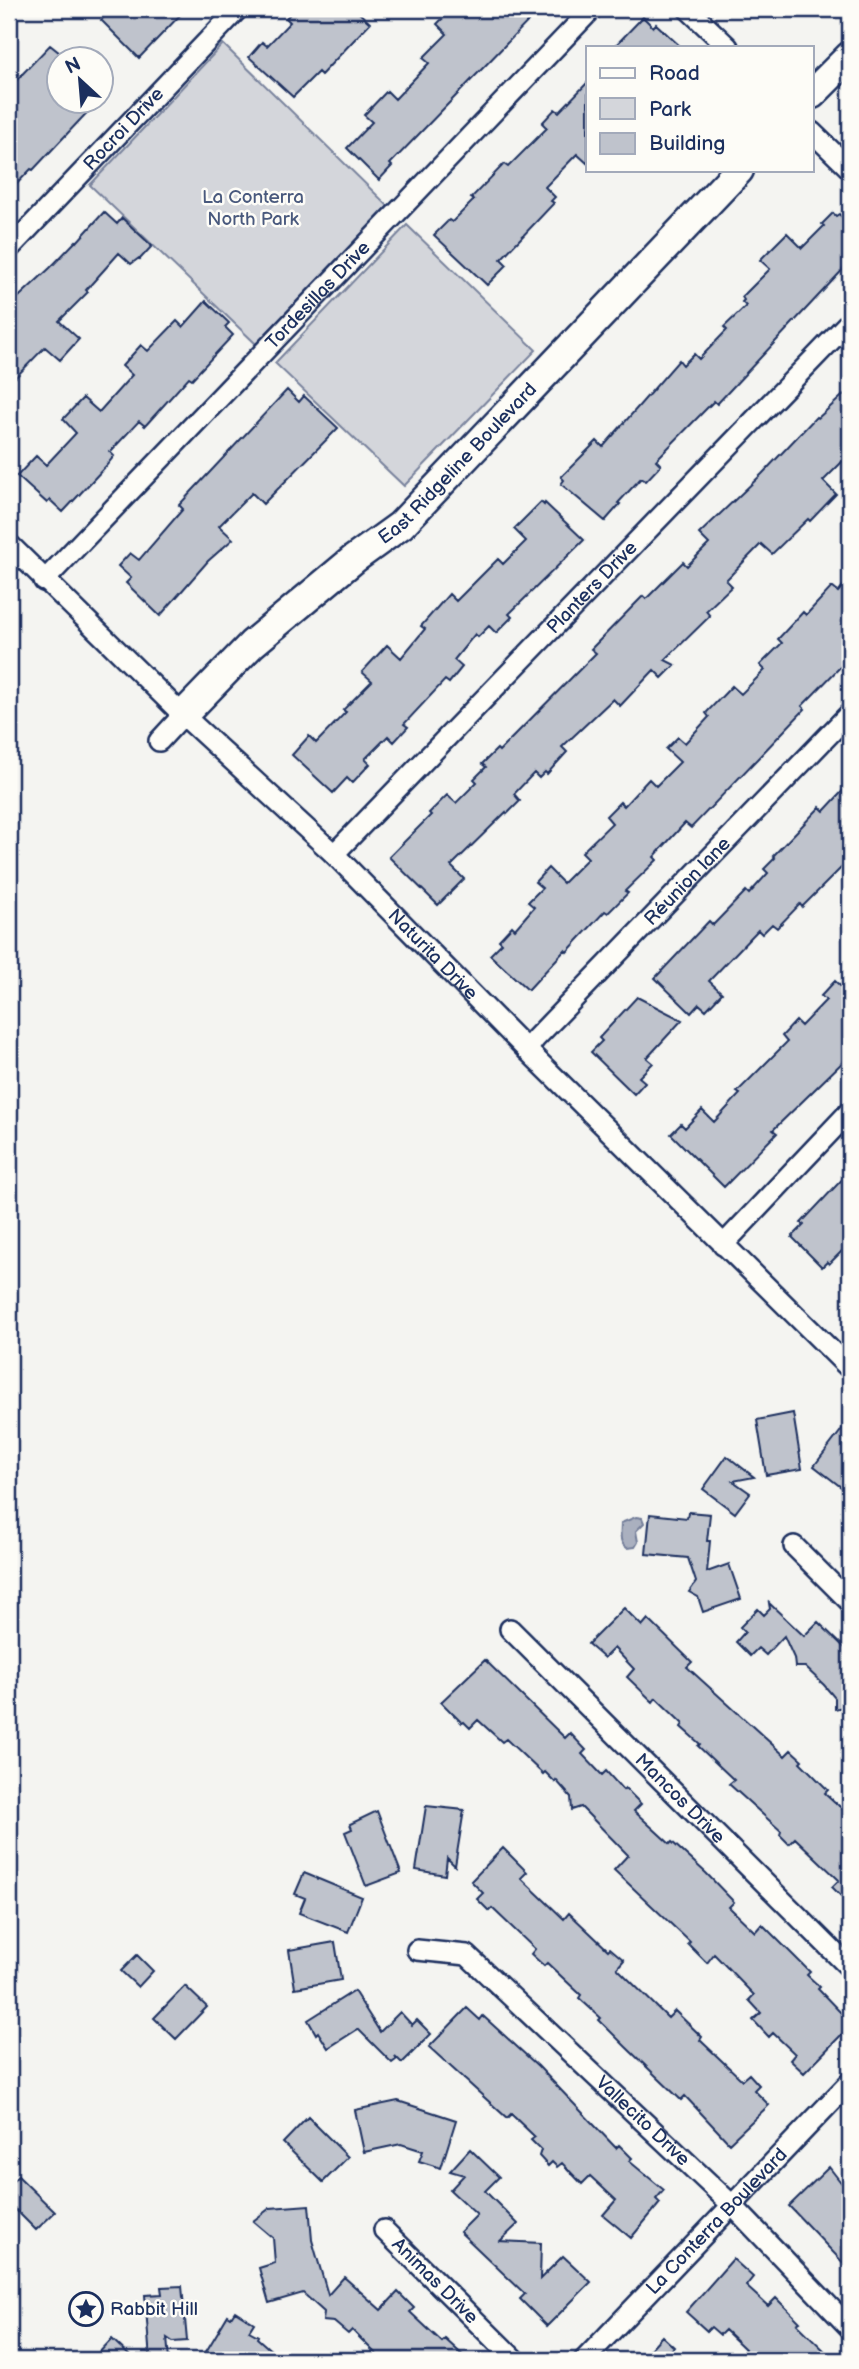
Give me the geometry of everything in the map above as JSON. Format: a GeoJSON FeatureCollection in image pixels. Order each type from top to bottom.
{"type":"FeatureCollection","features":[{"type":"Feature","properties":{"kind":"street","name":"Rocroi Drive"},"geometry":{"type":"LineString","coordinates":[[9,249],[238,9]]}},
{"type":"Feature","properties":{"kind":"street","name":"Tordesillas Drive"},"geometry":{"type":"LineString","coordinates":[[44,580],[592,9]]}},
{"type":"Feature","properties":{"kind":"street"},"geometry":{"type":"LineString","coordinates":[[688,9],[727,46]]}},
{"type":"Feature","properties":{"kind":"street"},"geometry":{"type":"LineString","coordinates":[[814,92],[850,56]]}},
{"type":"Feature","properties":{"kind":"street"},"geometry":{"type":"LineString","coordinates":[[814,134],[850,169]]}},
{"type":"Feature","properties":{"kind":"street","name":"East Ridgeline Boulevard"},"geometry":{"type":"LineString","coordinates":[[159,741],[252,644],[354,559],[401,525],[737,172]]}},
{"type":"Feature","properties":{"kind":"street","name":"Planters Drive"},"geometry":{"type":"LineString","coordinates":[[334,853],[850,321]]}},
{"type":"Feature","properties":{"kind":"street","name":"Naturita Drive"},"geometry":{"type":"LineString","coordinates":[[9,544],[183,715],[334,853],[527,1050],[850,1369]]}},
{"type":"Feature","properties":{"kind":"street","name":"Réunion lane"},"geometry":{"type":"LineString","coordinates":[[527,1050],[541,1032],[850,713]]}},
{"type":"Feature","properties":{"kind":"street"},"geometry":{"type":"LineString","coordinates":[[723,1245],[850,1111]]}},
{"type":"Feature","properties":{"kind":"street"},"geometry":{"type":"LineString","coordinates":[[794,1546],[850,1602]]}},
{"type":"Feature","properties":{"kind":"street","name":"Mancos Drive"},"geometry":{"type":"LineString","coordinates":[[510,1629],[850,1968]]}},
{"type":"Feature","properties":{"kind":"street","name":"Vallecito Drive"},"geometry":{"type":"LineString","coordinates":[[417,1950],[467,1955],[732,2205],[850,2328]]}},
{"type":"Feature","properties":{"kind":"street","name":"La Conterra Boulevard"},"geometry":{"type":"LineString","coordinates":[[584,2360],[850,2082]]}},
{"type":"Feature","properties":{"kind":"street","name":"Animas Drive"},"geometry":{"type":"LineString","coordinates":[[384,2230],[515,2360]]}},
{"type":"Feature","properties":{"kind":"green space","name":"La Conterra North Park"},"geometry":{"type":"Polygon","coordinates":[[[223,44],[388,206],[256,344],[90,185],[223,44]]]}},
{"type":"Feature","properties":{"kind":"green space"},"geometry":{"type":"Polygon","coordinates":[[[407,225],[536,350],[404,486],[275,363],[407,225]]]}},
{"type":"Feature","properties":{"kind":"water"},"geometry":{"type":"Polygon","coordinates":[[[636,1517],[642,1518],[644,1523],[636,1531],[638,1542],[635,1547],[627,1548],[621,1540],[621,1523],[636,1517]]]}},
{"type":"Feature","properties":{"kind":"building"},"geometry":{"type":"Polygon","coordinates":[[[112,9],[186,9],[139,58],[101,20],[112,9]]]}},
{"type":"Feature","properties":{"kind":"building"},"geometry":{"type":"Polygon","coordinates":[[[295,9],[355,9],[370,23],[321,75],[318,72],[293,97],[249,57],[262,42],[267,46],[290,22],[286,18],[295,9]]]}},
{"type":"Feature","properties":{"kind":"building"},"geometry":{"type":"Polygon","coordinates":[[[452,9],[540,9],[390,164],[392,166],[379,180],[347,148],[372,122],[364,115],[387,91],[395,99],[429,63],[423,58],[447,34],[437,24],[452,9]]]}},
{"type":"Feature","properties":{"kind":"building"},"geometry":{"type":"Polygon","coordinates":[[[643,17],[653,27],[656,24],[680,46],[615,46],[643,17]]]}},
{"type":"Feature","properties":{"kind":"building"},"geometry":{"type":"Polygon","coordinates":[[[46,49],[46,116],[84,116],[9,192],[9,88],[46,49]]]}},
{"type":"Feature","properties":{"kind":"building"},"geometry":{"type":"Polygon","coordinates":[[[586,84],[586,162],[577,154],[545,187],[555,197],[551,201],[554,203],[501,259],[507,265],[487,285],[434,235],[474,200],[471,198],[504,164],[508,167],[547,128],[542,123],[555,109],[559,112],[586,84]]]}},
{"type":"Feature","properties":{"kind":"building"},"geometry":{"type":"Polygon","coordinates":[[[104,212],[117,224],[122,218],[152,246],[131,264],[119,253],[86,290],[88,292],[59,321],[79,339],[60,360],[45,347],[9,384],[9,306],[77,242],[104,212]]]}},
{"type":"Feature","properties":{"kind":"building"},"geometry":{"type":"Polygon","coordinates":[[[833,213],[836,216],[839,214],[850,225],[850,262],[717,404],[714,401],[656,460],[661,465],[646,481],[641,478],[605,521],[561,484],[564,480],[561,477],[597,441],[603,447],[679,360],[683,365],[694,354],[699,359],[727,330],[724,327],[746,306],[742,297],[770,269],[760,260],[787,233],[802,248],[833,213]]]}},
{"type":"Feature","properties":{"kind":"building"},"geometry":{"type":"Polygon","coordinates":[[[206,301],[229,323],[225,327],[233,335],[192,379],[189,377],[145,426],[139,421],[110,452],[114,456],[106,466],[63,512],[50,500],[47,503],[17,476],[36,456],[46,465],[76,433],[63,419],[83,398],[99,412],[132,375],[122,366],[141,345],[148,351],[177,321],[183,327],[206,301]]]}},
{"type":"Feature","properties":{"kind":"building"},"geometry":{"type":"Polygon","coordinates":[[[850,389],[850,454],[823,481],[836,494],[772,554],[761,544],[726,580],[732,586],[706,611],[710,616],[665,660],[675,665],[662,678],[654,670],[620,706],[613,699],[562,747],[567,752],[547,774],[545,772],[539,778],[534,773],[514,794],[520,801],[451,866],[464,879],[438,905],[389,857],[447,795],[456,803],[477,782],[474,779],[486,767],[482,764],[497,749],[499,751],[596,653],[591,649],[643,596],[646,599],[683,562],[687,566],[709,544],[699,534],[762,474],[816,417],[850,389]]]}},
{"type":"Feature","properties":{"kind":"building"},"geometry":{"type":"Polygon","coordinates":[[[287,390],[299,402],[304,396],[338,428],[263,504],[252,493],[219,526],[233,539],[208,561],[160,616],[126,583],[131,578],[118,566],[130,553],[139,560],[183,509],[179,505],[287,390]]]}},
{"type":"Feature","properties":{"kind":"building"},"geometry":{"type":"Polygon","coordinates":[[[541,502],[584,540],[509,614],[512,617],[496,633],[489,626],[478,637],[475,634],[454,660],[462,667],[449,683],[445,680],[404,724],[408,727],[394,742],[388,736],[365,759],[370,764],[352,783],[347,778],[333,793],[292,755],[309,736],[316,743],[346,712],[343,710],[372,681],[362,672],[387,645],[401,658],[425,629],[421,626],[449,594],[456,601],[498,559],[503,564],[526,541],[514,529],[541,502]]]}},
{"type":"Feature","properties":{"kind":"building"},"geometry":{"type":"Polygon","coordinates":[[[850,578],[850,657],[802,706],[805,709],[691,828],[685,823],[654,857],[657,860],[625,891],[628,893],[608,913],[605,911],[528,990],[490,955],[502,943],[499,940],[512,926],[515,929],[534,907],[528,902],[542,888],[535,882],[548,868],[563,883],[588,858],[582,852],[612,823],[606,816],[620,802],[624,806],[649,779],[656,786],[680,762],[666,749],[678,737],[685,743],[709,717],[706,713],[732,686],[741,694],[765,670],[760,665],[782,643],[778,639],[803,612],[806,615],[832,587],[838,592],[850,578]]]}},
{"type":"Feature","properties":{"kind":"building"},"geometry":{"type":"Polygon","coordinates":[[[850,783],[850,859],[777,928],[772,924],[762,934],[758,930],[709,981],[722,993],[706,1010],[699,1004],[691,1013],[655,978],[709,921],[713,925],[746,891],[749,894],[768,873],[764,869],[775,858],[773,856],[820,807],[824,811],[850,783]]]}},
{"type":"Feature","properties":{"kind":"building"},"geometry":{"type":"Polygon","coordinates":[[[835,981],[850,995],[850,1055],[773,1130],[777,1133],[724,1187],[671,1134],[681,1124],[685,1128],[702,1110],[714,1122],[740,1094],[737,1092],[787,1042],[782,1036],[796,1021],[801,1026],[826,1000],[821,996],[835,981]]]}},
{"type":"Feature","properties":{"kind":"building"},"geometry":{"type":"Polygon","coordinates":[[[637,997],[682,1020],[647,1058],[653,1063],[639,1077],[645,1082],[634,1094],[591,1052],[602,1041],[599,1038],[637,997]]]}},
{"type":"Feature","properties":{"kind":"building"},"geometry":{"type":"Polygon","coordinates":[[[850,1171],[850,1243],[829,1264],[827,1262],[822,1267],[792,1237],[804,1225],[801,1223],[850,1171]]]}},
{"type":"Feature","properties":{"kind":"building"},"geometry":{"type":"Polygon","coordinates":[[[793,1413],[802,1469],[766,1475],[757,1420],[793,1413]]]}},
{"type":"Feature","properties":{"kind":"building"},"geometry":{"type":"Polygon","coordinates":[[[850,1419],[850,1494],[814,1466],[850,1419]]]}},
{"type":"Feature","properties":{"kind":"building"},"geometry":{"type":"Polygon","coordinates":[[[727,1456],[754,1477],[733,1481],[750,1493],[735,1513],[703,1489],[727,1456]]]}},
{"type":"Feature","properties":{"kind":"building"},"geometry":{"type":"Polygon","coordinates":[[[688,1512],[710,1514],[707,1572],[729,1564],[741,1599],[703,1612],[698,1597],[689,1592],[696,1582],[688,1558],[646,1554],[650,1514],[687,1518],[688,1512]]]}},
{"type":"Feature","properties":{"kind":"building"},"geometry":{"type":"Polygon","coordinates":[[[769,1603],[804,1636],[818,1622],[850,1653],[850,1705],[835,1709],[835,1698],[824,1685],[805,1667],[795,1667],[784,1636],[766,1655],[758,1648],[750,1656],[736,1642],[745,1632],[740,1627],[758,1609],[764,1615],[770,1609],[769,1603]]]}},
{"type":"Feature","properties":{"kind":"building"},"geometry":{"type":"Polygon","coordinates":[[[624,1608],[642,1626],[648,1619],[692,1662],[687,1667],[785,1756],[791,1750],[802,1760],[800,1762],[828,1790],[825,1793],[850,1816],[850,1905],[832,1887],[839,1880],[795,1838],[789,1844],[780,1835],[781,1831],[729,1784],[734,1780],[698,1746],[700,1744],[681,1727],[683,1724],[656,1698],[653,1702],[627,1677],[634,1669],[614,1648],[604,1658],[588,1644],[624,1608]]]}},
{"type":"Feature","properties":{"kind":"building"},"geometry":{"type":"Polygon","coordinates":[[[485,1660],[565,1738],[570,1733],[586,1750],[582,1754],[602,1775],[606,1771],[623,1790],[625,1788],[641,1804],[634,1811],[706,1873],[734,1902],[729,1907],[755,1932],[762,1924],[810,1972],[807,1975],[842,2014],[850,2005],[850,2026],[804,2073],[790,2060],[795,2054],[773,2033],[769,2037],[753,2020],[761,2013],[749,2000],[754,1995],[714,1954],[707,1963],[688,1944],[690,1942],[614,1870],[628,1855],[581,1807],[572,1810],[571,1797],[556,1780],[555,1782],[545,1772],[543,1774],[506,1739],[502,1742],[478,1720],[470,1728],[441,1702],[485,1660]]]}},
{"type":"Feature","properties":{"kind":"building"},"geometry":{"type":"Polygon","coordinates":[[[426,1806],[464,1810],[455,1866],[447,1858],[445,1875],[416,1870],[426,1806]]]}},
{"type":"Feature","properties":{"kind":"building"},"geometry":{"type":"Polygon","coordinates":[[[377,1811],[401,1873],[366,1886],[345,1832],[352,1829],[350,1824],[377,1811]]]}},
{"type":"Feature","properties":{"kind":"building"},"geometry":{"type":"Polygon","coordinates":[[[503,1848],[527,1872],[521,1878],[564,1919],[569,1913],[608,1950],[610,1948],[624,1960],[617,1968],[668,2018],[675,2011],[702,2037],[700,2040],[742,2080],[749,2074],[759,2085],[754,2090],[769,2105],[729,2143],[685,2096],[681,2100],[599,2020],[601,2018],[579,1998],[581,1995],[547,1963],[544,1966],[531,1954],[535,1949],[492,1908],[489,1911],[477,1899],[483,1893],[471,1881],[503,1848]]]}},
{"type":"Feature","properties":{"kind":"building"},"geometry":{"type":"Polygon","coordinates":[[[304,1873],[362,1897],[348,1932],[299,1913],[305,1898],[295,1894],[304,1873]]]}},
{"type":"Feature","properties":{"kind":"building"},"geometry":{"type":"Polygon","coordinates":[[[335,1942],[341,1980],[295,1988],[289,1950],[335,1942]]]}},
{"type":"Feature","properties":{"kind":"building"},"geometry":{"type":"Polygon","coordinates":[[[137,1955],[153,1971],[138,1987],[121,1971],[137,1955]]]}},
{"type":"Feature","properties":{"kind":"building"},"geometry":{"type":"Polygon","coordinates":[[[185,1986],[207,2007],[176,2039],[154,2018],[185,1986]]]}},
{"type":"Feature","properties":{"kind":"building"},"geometry":{"type":"Polygon","coordinates":[[[354,1991],[380,2032],[400,2012],[412,2025],[417,2020],[431,2034],[402,2063],[395,2056],[397,2059],[392,2063],[358,2029],[328,2048],[308,2020],[354,1991]]]}},
{"type":"Feature","properties":{"kind":"building"},"geometry":{"type":"Polygon","coordinates":[[[467,2008],[480,2020],[483,2016],[538,2066],[616,2148],[619,2145],[632,2158],[629,2161],[664,2190],[656,2199],[660,2203],[631,2238],[603,2215],[616,2200],[590,2176],[582,2184],[562,2163],[557,2167],[552,2162],[548,2166],[539,2156],[541,2150],[531,2140],[535,2137],[511,2114],[507,2118],[429,2047],[467,2008]]]}},
{"type":"Feature","properties":{"kind":"building"},"geometry":{"type":"Polygon","coordinates":[[[398,2101],[456,2120],[441,2168],[419,2161],[423,2151],[401,2144],[364,2152],[355,2110],[398,2101]]]}},
{"type":"Feature","properties":{"kind":"building"},"geometry":{"type":"Polygon","coordinates":[[[308,2117],[348,2157],[323,2182],[283,2143],[308,2117]]]}},
{"type":"Feature","properties":{"kind":"building"},"geometry":{"type":"Polygon","coordinates":[[[470,2149],[499,2177],[485,2191],[518,2224],[500,2241],[541,2243],[540,2279],[563,2256],[591,2282],[547,2326],[520,2299],[525,2294],[460,2232],[477,2215],[450,2190],[464,2175],[450,2171],[470,2149]]]}},
{"type":"Feature","properties":{"kind":"building"},"geometry":{"type":"Polygon","coordinates":[[[829,2167],[850,2194],[850,2270],[789,2206],[829,2167]]]}},
{"type":"Feature","properties":{"kind":"building"},"geometry":{"type":"Polygon","coordinates":[[[18,2176],[55,2212],[36,2230],[9,2203],[9,2185],[18,2176]]]}},
{"type":"Feature","properties":{"kind":"building"},"geometry":{"type":"Polygon","coordinates":[[[309,2205],[312,2240],[328,2295],[344,2277],[381,2310],[398,2292],[414,2308],[410,2312],[442,2342],[445,2339],[468,2360],[382,2360],[352,2330],[348,2334],[334,2322],[323,2321],[324,2312],[303,2293],[269,2303],[259,2268],[275,2263],[273,2238],[253,2221],[270,2208],[309,2205]]]}},
{"type":"Feature","properties":{"kind":"building"},"geometry":{"type":"Polygon","coordinates":[[[733,2259],[753,2277],[746,2286],[768,2306],[776,2298],[800,2322],[797,2324],[834,2360],[748,2360],[742,2354],[745,2349],[725,2330],[720,2335],[711,2327],[707,2331],[686,2312],[733,2259]]]}},
{"type":"Feature","properties":{"kind":"building"},"geometry":{"type":"Polygon","coordinates":[[[182,2286],[187,2341],[173,2342],[167,2338],[169,2360],[150,2360],[145,2295],[162,2294],[161,2287],[182,2286]]]}},
{"type":"Feature","properties":{"kind":"building"},"geometry":{"type":"Polygon","coordinates":[[[235,2311],[254,2323],[249,2331],[258,2336],[257,2338],[282,2360],[201,2360],[228,2315],[231,2317],[235,2311]]]}},
{"type":"Feature","properties":{"kind":"building"},"geometry":{"type":"Polygon","coordinates":[[[662,2336],[674,2347],[662,2360],[640,2360],[662,2336]]]}},
{"type":"Feature","properties":{"kind":"building"},"geometry":{"type":"Polygon","coordinates":[[[112,2339],[134,2360],[92,2360],[112,2339]]]}},
{"type":"Feature","properties":{"kind":"place","name":"Rabbit Hill"},"geometry":{"type":"Point","coordinates":[86,2309]}}]}
